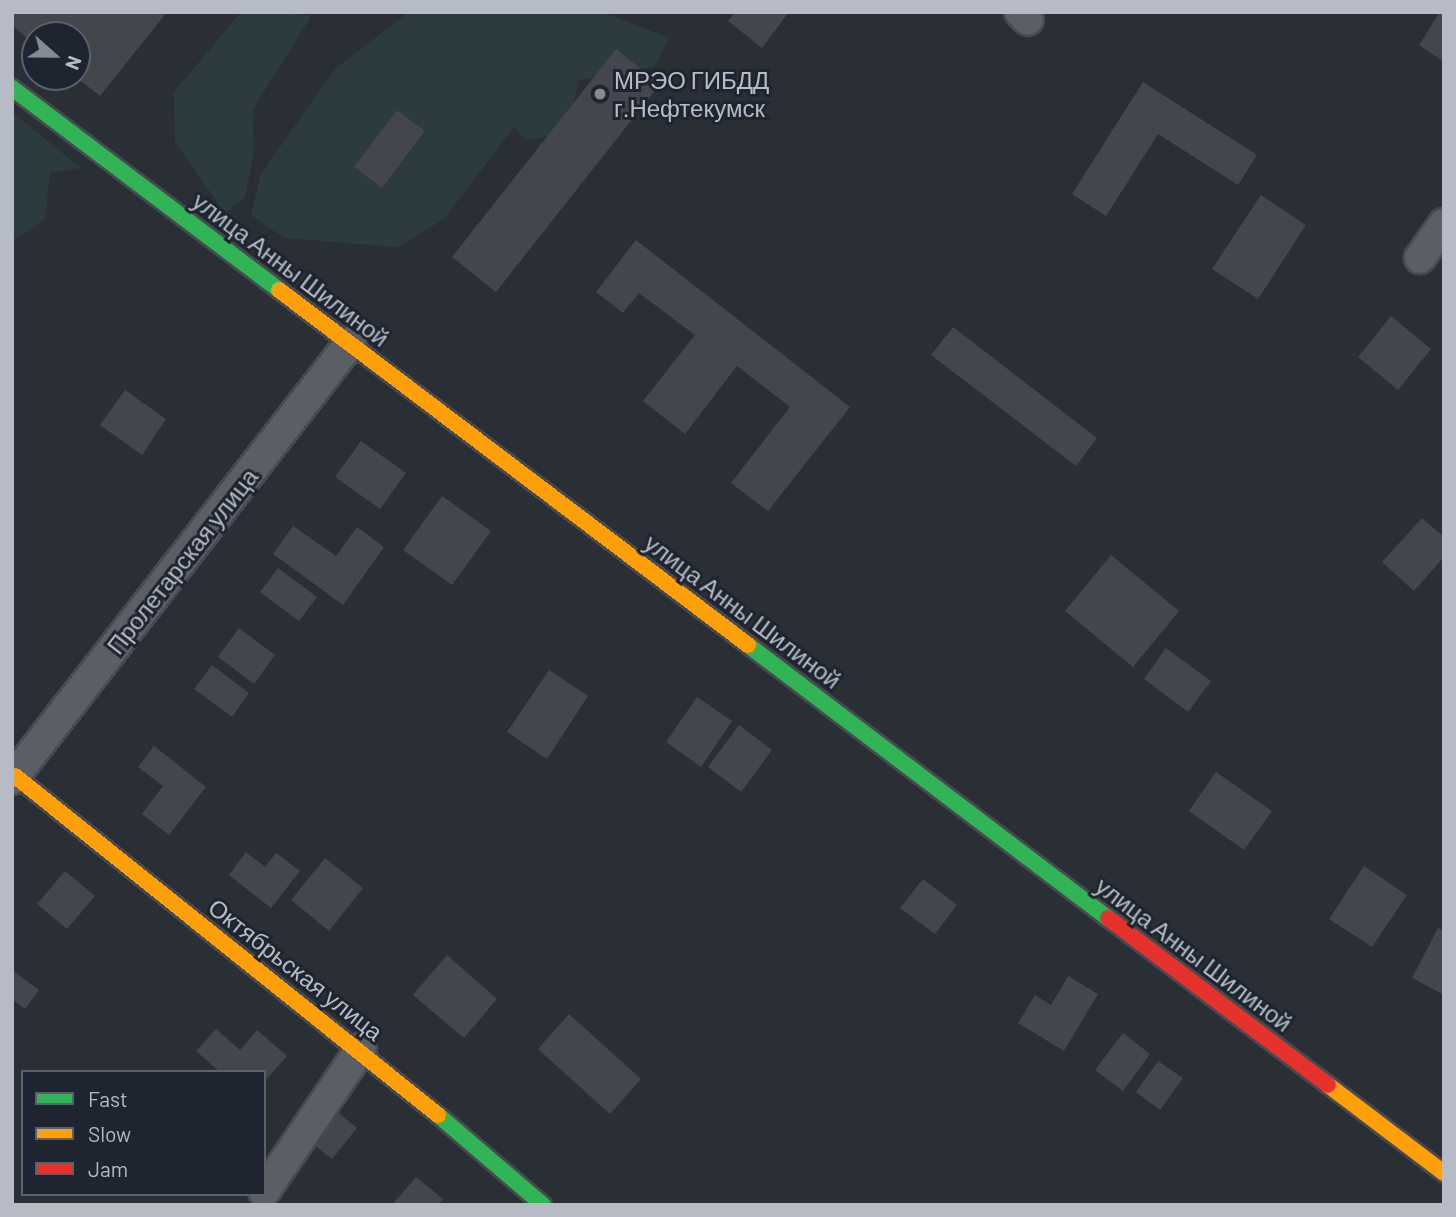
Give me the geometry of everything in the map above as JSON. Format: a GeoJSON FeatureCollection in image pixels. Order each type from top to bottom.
{"type":"FeatureCollection","features":[{"type":"Feature","properties":{"kind":"street","name":"улица Анны Шилиной"},"geometry":{"type":"LineString","coordinates":[[12,88],[351,342],[1444,1173]]}},
{"type":"Feature","properties":{"kind":"street"},"geometry":{"type":"LineString","coordinates":[[1420,258],[1444,224]]}},
{"type":"Feature","properties":{"kind":"street","name":"Пролетарская улица"},"geometry":{"type":"LineString","coordinates":[[14,778],[351,342]]}},
{"type":"Feature","properties":{"kind":"street","name":"Октябрьская улица"},"geometry":{"type":"LineString","coordinates":[[14,778],[361,1049],[543,1205]]}},
{"type":"Feature","properties":{"kind":"street"},"geometry":{"type":"LineString","coordinates":[[266,1190],[361,1049]]}},
{"type":"Feature","properties":{"kind":"shaded area"},"geometry":{"type":"Polygon","coordinates":[[[241,12],[312,15],[253,109],[254,152],[245,197],[225,213],[175,142],[174,92],[241,12]]]}},
{"type":"Feature","properties":{"kind":"shaded area"},"geometry":{"type":"Polygon","coordinates":[[[409,12],[602,12],[669,38],[655,66],[579,80],[566,132],[526,140],[514,127],[444,219],[398,247],[284,238],[251,215],[261,174],[335,69],[409,12]],[[397,110],[354,167],[382,188],[425,132],[397,110]]]}},
{"type":"Feature","properties":{"kind":"shaded area"},"geometry":{"type":"Polygon","coordinates":[[[12,112],[81,168],[50,173],[45,219],[12,241],[12,112]]]}},
{"type":"Feature","properties":{"kind":"building"},"geometry":{"type":"Polygon","coordinates":[[[12,12],[167,12],[100,96],[91,89],[91,21],[21,21],[21,33],[12,26],[12,12]]]}},
{"type":"Feature","properties":{"kind":"building"},"geometry":{"type":"Polygon","coordinates":[[[735,12],[789,12],[762,48],[728,21],[735,12]]]}},
{"type":"Feature","properties":{"kind":"building"},"geometry":{"type":"Polygon","coordinates":[[[1440,12],[1444,12],[1444,62],[1419,45],[1440,12]]]}},
{"type":"Feature","properties":{"kind":"building"},"geometry":{"type":"Polygon","coordinates":[[[616,49],[660,84],[496,292],[452,257],[616,49]]]}},
{"type":"Feature","properties":{"kind":"building"},"geometry":{"type":"Polygon","coordinates":[[[1143,82],[1257,155],[1238,185],[1158,134],[1106,216],[1072,194],[1143,82]]]}},
{"type":"Feature","properties":{"kind":"building"},"geometry":{"type":"Polygon","coordinates":[[[397,110],[425,131],[382,188],[354,167],[397,110]]]}},
{"type":"Feature","properties":{"kind":"building"},"geometry":{"type":"Polygon","coordinates":[[[1261,195],[1306,225],[1258,299],[1212,269],[1261,195]]]}},
{"type":"Feature","properties":{"kind":"building"},"geometry":{"type":"Polygon","coordinates":[[[636,240],[850,407],[768,511],[731,483],[790,407],[737,366],[685,434],[643,401],[695,335],[639,293],[623,313],[596,292],[636,240]]]}},
{"type":"Feature","properties":{"kind":"building"},"geometry":{"type":"Polygon","coordinates":[[[1391,316],[1431,349],[1398,390],[1358,357],[1391,316]]]}},
{"type":"Feature","properties":{"kind":"building"},"geometry":{"type":"Polygon","coordinates":[[[953,327],[1097,438],[1076,466],[931,355],[953,327]]]}},
{"type":"Feature","properties":{"kind":"building"},"geometry":{"type":"Polygon","coordinates":[[[125,390],[166,419],[142,455],[100,425],[125,390]]]}},
{"type":"Feature","properties":{"kind":"building"},"geometry":{"type":"Polygon","coordinates":[[[361,441],[406,473],[380,509],[335,477],[361,441]]]}},
{"type":"Feature","properties":{"kind":"building"},"geometry":{"type":"Polygon","coordinates":[[[442,496],[491,531],[452,585],[403,550],[442,496]]]}},
{"type":"Feature","properties":{"kind":"building"},"geometry":{"type":"Polygon","coordinates":[[[1422,518],[1444,537],[1444,557],[1414,591],[1382,562],[1422,518]]]}},
{"type":"Feature","properties":{"kind":"building"},"geometry":{"type":"Polygon","coordinates":[[[293,526],[336,556],[357,527],[384,547],[343,605],[273,554],[293,526]]]}},
{"type":"Feature","properties":{"kind":"building"},"geometry":{"type":"Polygon","coordinates":[[[1111,555],[1179,611],[1133,667],[1065,611],[1111,555]]]}},
{"type":"Feature","properties":{"kind":"building"},"geometry":{"type":"Polygon","coordinates":[[[278,568],[317,597],[299,621],[260,592],[278,568]]]}},
{"type":"Feature","properties":{"kind":"building"},"geometry":{"type":"Polygon","coordinates":[[[239,628],[275,655],[254,684],[218,657],[239,628]]]}},
{"type":"Feature","properties":{"kind":"building"},"geometry":{"type":"Polygon","coordinates":[[[1166,648],[1211,681],[1188,712],[1144,679],[1166,648]]]}},
{"type":"Feature","properties":{"kind":"building"},"geometry":{"type":"Polygon","coordinates":[[[212,665],[249,693],[232,717],[194,689],[212,665]]]}},
{"type":"Feature","properties":{"kind":"building"},"geometry":{"type":"Polygon","coordinates":[[[549,670],[588,696],[547,759],[507,732],[549,670]]]}},
{"type":"Feature","properties":{"kind":"building"},"geometry":{"type":"Polygon","coordinates":[[[697,697],[732,721],[701,767],[666,742],[697,697]]]}},
{"type":"Feature","properties":{"kind":"building"},"geometry":{"type":"Polygon","coordinates":[[[739,725],[772,750],[741,792],[708,767],[739,725]]]}},
{"type":"Feature","properties":{"kind":"building"},"geometry":{"type":"Polygon","coordinates":[[[154,746],[206,787],[169,835],[142,814],[163,786],[138,767],[154,746]]]}},
{"type":"Feature","properties":{"kind":"building"},"geometry":{"type":"Polygon","coordinates":[[[1216,772],[1272,811],[1244,850],[1189,811],[1216,772]]]}},
{"type":"Feature","properties":{"kind":"building"},"geometry":{"type":"Polygon","coordinates":[[[246,852],[265,867],[276,853],[300,871],[271,908],[229,875],[246,852]]]}},
{"type":"Feature","properties":{"kind":"building"},"geometry":{"type":"Polygon","coordinates":[[[325,858],[363,888],[329,931],[291,900],[325,858]]]}},
{"type":"Feature","properties":{"kind":"building"},"geometry":{"type":"Polygon","coordinates":[[[1364,866],[1407,895],[1372,947],[1329,919],[1364,866]]]}},
{"type":"Feature","properties":{"kind":"building"},"geometry":{"type":"Polygon","coordinates":[[[65,871],[95,896],[67,929],[37,904],[65,871]]]}},
{"type":"Feature","properties":{"kind":"building"},"geometry":{"type":"Polygon","coordinates":[[[923,879],[957,905],[935,934],[900,908],[923,879]]]}},
{"type":"Feature","properties":{"kind":"building"},"geometry":{"type":"Polygon","coordinates":[[[1438,928],[1444,931],[1444,995],[1412,978],[1438,928]]]}},
{"type":"Feature","properties":{"kind":"building"},"geometry":{"type":"Polygon","coordinates":[[[447,955],[497,999],[464,1038],[413,995],[447,955]]]}},
{"type":"Feature","properties":{"kind":"building"},"geometry":{"type":"Polygon","coordinates":[[[12,970],[39,990],[25,1009],[12,999],[12,970]]]}},
{"type":"Feature","properties":{"kind":"building"},"geometry":{"type":"Polygon","coordinates":[[[1068,976],[1098,994],[1064,1051],[1018,1023],[1035,995],[1051,1005],[1068,976]]]}},
{"type":"Feature","properties":{"kind":"building"},"geometry":{"type":"Polygon","coordinates":[[[569,1014],[641,1079],[610,1114],[538,1049],[569,1014]]]}},
{"type":"Feature","properties":{"kind":"building"},"geometry":{"type":"Polygon","coordinates":[[[216,1029],[240,1050],[257,1030],[287,1056],[266,1080],[266,1070],[218,1070],[196,1051],[216,1029]]]}},
{"type":"Feature","properties":{"kind":"building"},"geometry":{"type":"Polygon","coordinates":[[[1123,1033],[1150,1054],[1123,1091],[1095,1070],[1123,1033]]]}},
{"type":"Feature","properties":{"kind":"building"},"geometry":{"type":"Polygon","coordinates":[[[1158,1061],[1183,1078],[1160,1110],[1136,1092],[1158,1061]]]}},
{"type":"Feature","properties":{"kind":"building"},"geometry":{"type":"Polygon","coordinates":[[[334,1109],[357,1128],[332,1159],[309,1141],[334,1109]]]}},
{"type":"Feature","properties":{"kind":"building"},"geometry":{"type":"Polygon","coordinates":[[[416,1177],[443,1199],[438,1205],[392,1205],[416,1177]]]}},
{"type":"Feature","properties":{"kind":"traffic: fast"},"geometry":{"type":"LineString","coordinates":[[12,88],[279,290]]}},
{"type":"Feature","properties":{"kind":"traffic: fast"},"geometry":{"type":"LineString","coordinates":[[748,645],[1108,918]]}},
{"type":"Feature","properties":{"kind":"traffic: fast"},"geometry":{"type":"LineString","coordinates":[[438,1115],[543,1205]]}},
{"type":"Feature","properties":{"kind":"traffic: slow"},"geometry":{"type":"LineString","coordinates":[[279,290],[748,645]]}},
{"type":"Feature","properties":{"kind":"traffic: slow"},"geometry":{"type":"LineString","coordinates":[[15,776],[438,1115]]}},
{"type":"Feature","properties":{"kind":"traffic: slow"},"geometry":{"type":"LineString","coordinates":[[1328,1085],[1444,1173]]}},
{"type":"Feature","properties":{"kind":"traffic: jam"},"geometry":{"type":"LineString","coordinates":[[1108,918],[1328,1085]]}},
{"type":"Feature","properties":{"kind":"place","name":"МРЭО ГИБДД г.Нефтекумск"},"geometry":{"type":"Point","coordinates":[600,94]}}]}
